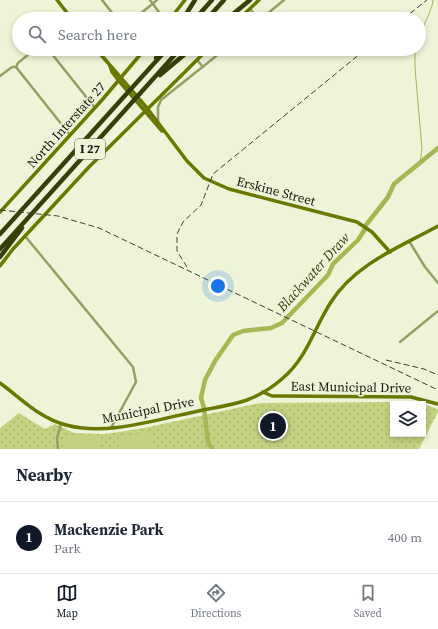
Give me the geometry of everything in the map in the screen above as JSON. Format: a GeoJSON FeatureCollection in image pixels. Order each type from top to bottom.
{"type":"FeatureCollection","features":[{"type":"Feature","properties":{"kind":"highway"},"geometry":{"type":"LineString","coordinates":[[187,12],[195,0]]}},
{"type":"Feature","properties":{"kind":"highway"},"geometry":{"type":"LineString","coordinates":[[201,12],[212,0]]}},
{"type":"Feature","properties":{"kind":"highway"},"geometry":{"type":"LineString","coordinates":[[213,12],[224,0]]}},
{"type":"Feature","properties":{"kind":"highway"},"geometry":{"type":"LineString","coordinates":[[235,12],[250,0]]}},
{"type":"Feature","properties":{"kind":"highway"},"geometry":{"type":"LineString","coordinates":[[147,71],[157,56]]}},
{"type":"Feature","properties":{"kind":"highway","name":"I 27"},"geometry":{"type":"LineString","coordinates":[[0,233],[161,56]]}},
{"type":"Feature","properties":{"kind":"highway","name":"I 27"},"geometry":{"type":"LineString","coordinates":[[0,249],[174,56]]}},
{"type":"Feature","properties":{"kind":"highway"},"geometry":{"type":"LineString","coordinates":[[141,92],[183,56]]}},
{"type":"Feature","properties":{"kind":"highway"},"geometry":{"type":"LineString","coordinates":[[0,257],[48,196]]}},
{"type":"Feature","properties":{"kind":"street"},"geometry":{"type":"LineString","coordinates":[[56,0],[66,12]]}},
{"type":"Feature","properties":{"kind":"street"},"geometry":{"type":"LineString","coordinates":[[102,0],[111,12]]}},
{"type":"Feature","properties":{"kind":"street"},"geometry":{"type":"LineString","coordinates":[[150,0],[159,12]]}},
{"type":"Feature","properties":{"kind":"street"},"geometry":{"type":"LineString","coordinates":[[143,12],[157,0]]}},
{"type":"Feature","properties":{"kind":"street"},"geometry":{"type":"LineString","coordinates":[[176,12],[185,0]]}},
{"type":"Feature","properties":{"kind":"street"},"geometry":{"type":"LineString","coordinates":[[247,12],[259,0]]}},
{"type":"Feature","properties":{"kind":"street"},"geometry":{"type":"LineString","coordinates":[[269,12],[284,0]]}},
{"type":"Feature","properties":{"kind":"street"},"geometry":{"type":"LineString","coordinates":[[0,76],[12,67],[16,67],[18,63],[26,56]]}},
{"type":"Feature","properties":{"kind":"street"},"geometry":{"type":"LineString","coordinates":[[54,56],[95,108]]}},
{"type":"Feature","properties":{"kind":"street","name":"Erskine Street"},"geometry":{"type":"LineString","coordinates":[[102,56],[128,84],[193,168],[214,184],[357,222],[372,232],[390,252]]}},
{"type":"Feature","properties":{"kind":"street","name":"North Interstate 27"},"geometry":{"type":"LineString","coordinates":[[0,212],[119,81],[138,56]]}},
{"type":"Feature","properties":{"kind":"street"},"geometry":{"type":"LineString","coordinates":[[0,266],[25,236],[89,167],[201,56]]}},
{"type":"Feature","properties":{"kind":"street"},"geometry":{"type":"LineString","coordinates":[[158,123],[158,107],[161,100],[216,56]]}},
{"type":"Feature","properties":{"kind":"street"},"geometry":{"type":"LineString","coordinates":[[197,60],[203,66]]}},
{"type":"Feature","properties":{"kind":"street","name":"Erskine Street"},"geometry":{"type":"LineString","coordinates":[[110,66],[112,72],[124,88],[144,112],[166,134]]}},
{"type":"Feature","properties":{"kind":"street"},"geometry":{"type":"LineString","coordinates":[[16,67],[70,136]]}},
{"type":"Feature","properties":{"kind":"street","name":"Municipal Drive"},"geometry":{"type":"LineString","coordinates":[[0,383],[32,409],[61,424],[82,429],[111,428],[244,401],[263,392],[284,378],[300,360],[327,309],[342,287],[366,266],[438,226]]}},
{"type":"Feature","properties":{"kind":"street"},"geometry":{"type":"LineString","coordinates":[[25,236],[133,367],[136,382],[111,428]]}},
{"type":"Feature","properties":{"kind":"street"},"geometry":{"type":"LineString","coordinates":[[409,241],[425,267],[438,283]]}},
{"type":"Feature","properties":{"kind":"street"},"geometry":{"type":"LineString","coordinates":[[400,342],[438,311]]}},
{"type":"Feature","properties":{"kind":"street","name":"East Municipal Drive"},"geometry":{"type":"LineString","coordinates":[[263,392],[272,396],[411,398],[438,404]]}},
{"type":"Feature","properties":{"kind":"street"},"geometry":{"type":"LineString","coordinates":[[58,449],[57,434],[61,424]]}},
{"type":"Feature","properties":{"kind":"green space"},"geometry":{"type":"Polygon","coordinates":[[[390,402],[390,437],[425,437],[419,449],[0,449],[0,428],[19,413],[45,429],[55,424],[74,433],[106,434],[144,428],[260,403],[390,402]]]}},
{"type":"Feature","properties":{"kind":"green space"},"geometry":{"type":"Polygon","coordinates":[[[426,405],[438,409],[438,412],[426,435],[426,405]]]}},
{"type":"Feature","properties":{"kind":"green space"},"geometry":{"type":"Polygon","coordinates":[[[146,432],[158,449],[117,449],[123,438],[146,432]]]}},
{"type":"Feature","properties":{"kind":"green space"},"geometry":{"type":"Polygon","coordinates":[[[100,435],[99,449],[67,449],[65,440],[68,436],[100,435]]]}},
{"type":"Feature","properties":{"kind":"waterway"},"geometry":{"type":"LineString","coordinates":[[426,21],[433,0]]}},
{"type":"Feature","properties":{"kind":"waterway"},"geometry":{"type":"LineString","coordinates":[[415,56],[422,149],[420,162]]}},
{"type":"Feature","properties":{"kind":"waterway","name":"Blackwater Draw"},"geometry":{"type":"LineString","coordinates":[[366,225],[388,197],[394,184],[438,148]]}},
{"type":"Feature","properties":{"kind":"waterway","name":"Blackwater Draw"},"geometry":{"type":"LineString","coordinates":[[212,449],[208,442],[204,408],[201,398],[205,380],[215,361],[233,335],[243,331],[271,328],[282,323],[328,275],[333,264],[358,240],[365,229]]}},
{"type":"Feature","properties":{"kind":"railway"},"geometry":{"type":"LineString","coordinates":[[412,12],[427,0]]}},
{"type":"Feature","properties":{"kind":"railway"},"geometry":{"type":"LineString","coordinates":[[187,267],[177,251],[177,234],[183,222],[201,205],[213,174],[357,56]]}},
{"type":"Feature","properties":{"kind":"railway"},"geometry":{"type":"LineString","coordinates":[[0,210],[58,216],[99,228],[438,390]]}},
{"type":"Feature","properties":{"kind":"railway"},"geometry":{"type":"LineString","coordinates":[[386,360],[424,369],[438,375]]}},
{"type":"Feature","properties":{"kind":"place","name":"Mackenzie Park"},"geometry":{"type":"Point","coordinates":[273,426]}}]}
